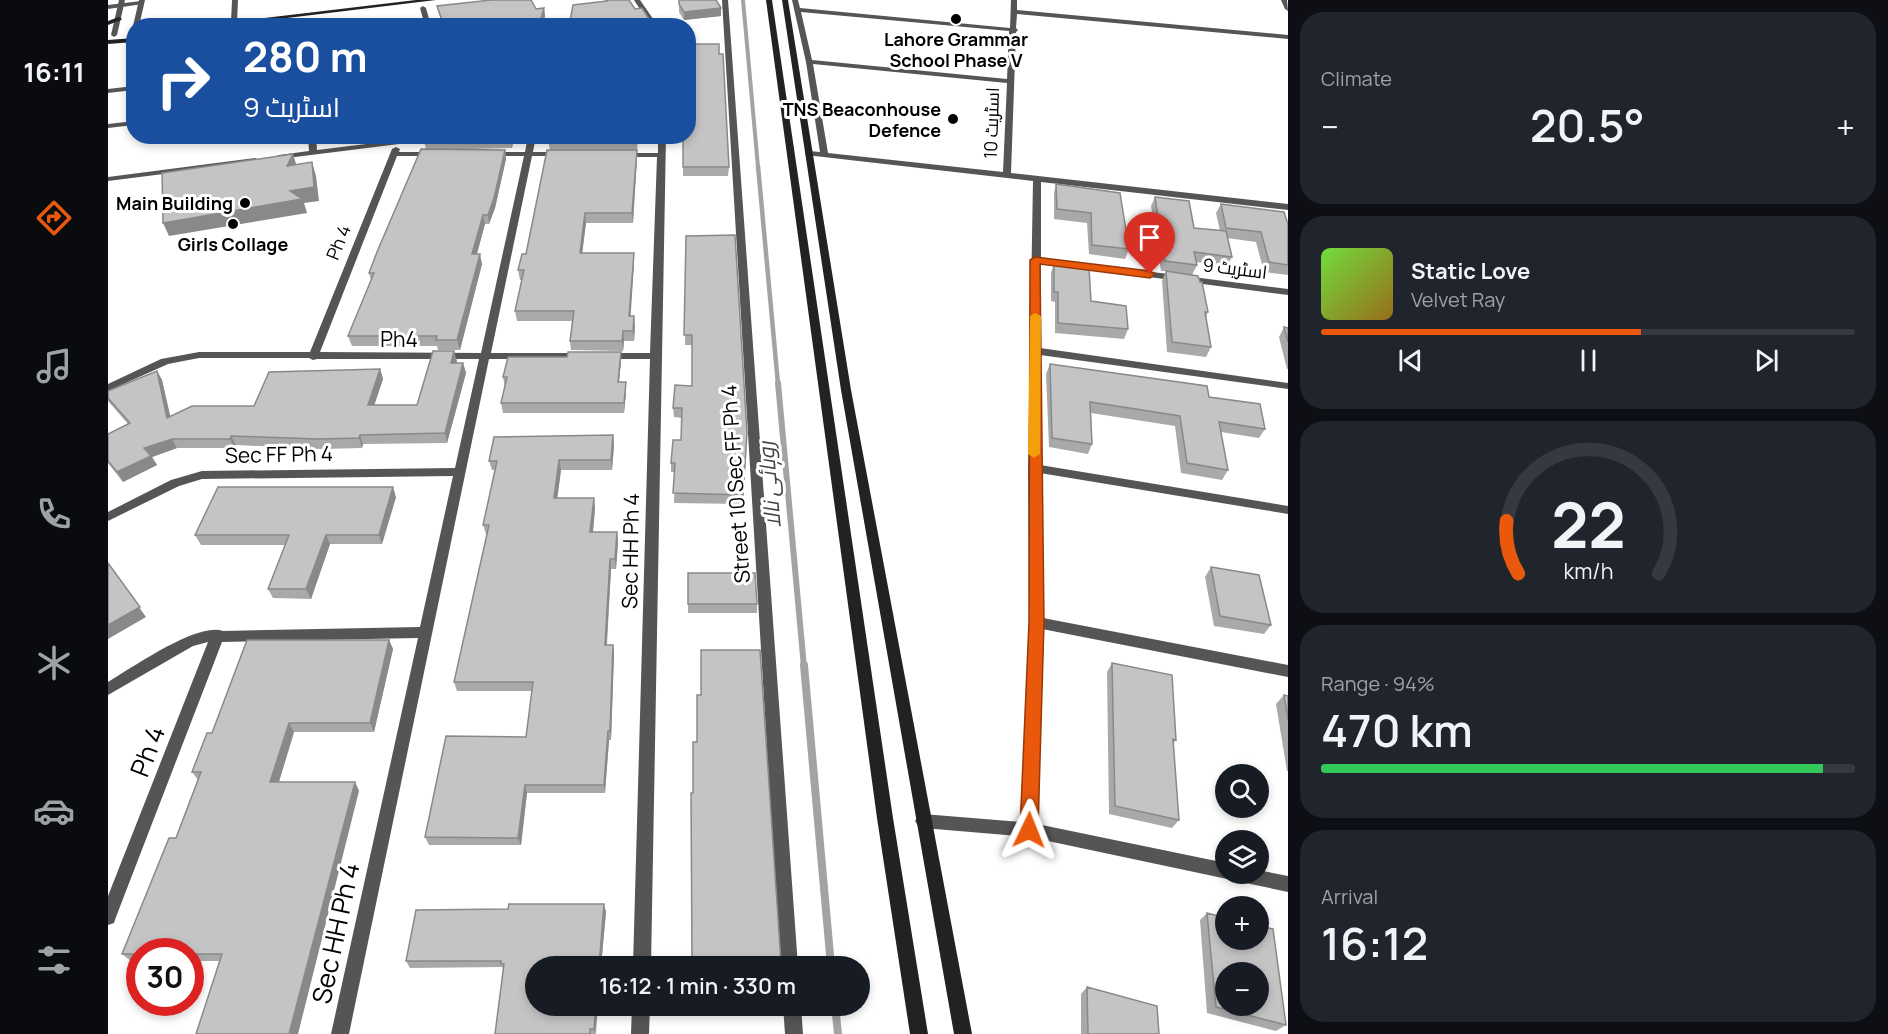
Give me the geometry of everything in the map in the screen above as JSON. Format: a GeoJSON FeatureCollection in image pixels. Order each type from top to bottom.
{"type":"FeatureCollection","features":[{"type":"Feature","properties":{"kind":"main road"},"geometry":{"type":"LineString","coordinates":[[270,18],[433,0]]}},
{"type":"Feature","properties":{"kind":"main road"},"geometry":{"type":"LineString","coordinates":[[770,0],[885,818],[919,1034]]}},
{"type":"Feature","properties":{"kind":"main road"},"geometry":{"type":"LineString","coordinates":[[785,0],[846,390],[963,1034]]}},
{"type":"Feature","properties":{"kind":"main road"},"geometry":{"type":"LineString","coordinates":[[335,18],[444,6]]}},
{"type":"Feature","properties":{"kind":"main road"},"geometry":{"type":"LineString","coordinates":[[108,23],[119,19]]}},
{"type":"Feature","properties":{"kind":"main road"},"geometry":{"type":"LineString","coordinates":[[111,35],[126,34]]}},
{"type":"Feature","properties":{"kind":"main road"},"geometry":{"type":"LineString","coordinates":[[108,42],[126,40]]}},
{"type":"Feature","properties":{"kind":"street"},"geometry":{"type":"LineString","coordinates":[[234,18],[235,0]]}},
{"type":"Feature","properties":{"kind":"street"},"geometry":{"type":"LineString","coordinates":[[637,0],[650,18]]}},
{"type":"Feature","properties":{"kind":"street","name":"Street 10 Sec FF Ph 4"},"geometry":{"type":"LineString","coordinates":[[725,0],[788,956]]}},
{"type":"Feature","properties":{"kind":"street"},"geometry":{"type":"LineString","coordinates":[[795,0],[809,62],[824,154]]}},
{"type":"Feature","properties":{"kind":"street","name":"اسٹریٹ 10"},"geometry":{"type":"LineString","coordinates":[[1007,175],[1010,81],[1015,30],[1014,0]]}},
{"type":"Feature","properties":{"kind":"street"},"geometry":{"type":"LineString","coordinates":[[1284,0],[1288,9]]}},
{"type":"Feature","properties":{"kind":"street"},"geometry":{"type":"LineString","coordinates":[[108,7],[122,3],[141,2],[138,18]]}},
{"type":"Feature","properties":{"kind":"street"},"geometry":{"type":"LineString","coordinates":[[111,35],[119,19],[122,3]]}},
{"type":"Feature","properties":{"kind":"street"},"geometry":{"type":"LineString","coordinates":[[423,8],[426,18]]}},
{"type":"Feature","properties":{"kind":"street"},"geometry":{"type":"LineString","coordinates":[[796,10],[1015,30]]}},
{"type":"Feature","properties":{"kind":"street"},"geometry":{"type":"LineString","coordinates":[[1014,12],[1288,37]]}},
{"type":"Feature","properties":{"kind":"street"},"geometry":{"type":"LineString","coordinates":[[809,62],[1010,81]]}},
{"type":"Feature","properties":{"kind":"street"},"geometry":{"type":"LineString","coordinates":[[797,76],[811,76]]}},
{"type":"Feature","properties":{"kind":"street"},"geometry":{"type":"LineString","coordinates":[[108,91],[126,89]]}},
{"type":"Feature","properties":{"kind":"street"},"geometry":{"type":"LineString","coordinates":[[108,126],[126,124]]}},
{"type":"Feature","properties":{"kind":"street"},"geometry":{"type":"LineString","coordinates":[[312,144],[313,152]]}},
{"type":"Feature","properties":{"kind":"street","name":"Ph 4"},"geometry":{"type":"LineString","coordinates":[[108,179],[367,144]]}},
{"type":"Feature","properties":{"kind":"street","name":"Ph 4"},"geometry":{"type":"LineString","coordinates":[[314,357],[398,144]]}},
{"type":"Feature","properties":{"kind":"street","name":"Sec HH Ph 4"},"geometry":{"type":"LineString","coordinates":[[340,1034],[460,472],[487,357],[530,144]]}},
{"type":"Feature","properties":{"kind":"street","name":"Sec HH Ph 4"},"geometry":{"type":"LineString","coordinates":[[642,956],[651,647],[654,356],[662,144]]}},
{"type":"Feature","properties":{"kind":"street"},"geometry":{"type":"LineString","coordinates":[[809,153],[1288,207]]}},
{"type":"Feature","properties":{"kind":"street"},"geometry":{"type":"LineString","coordinates":[[394,154],[450,154]]}},
{"type":"Feature","properties":{"kind":"street"},"geometry":{"type":"LineString","coordinates":[[484,154],[573,154]]}},
{"type":"Feature","properties":{"kind":"street"},"geometry":{"type":"LineString","coordinates":[[606,155],[661,155]]}},
{"type":"Feature","properties":{"kind":"street"},"geometry":{"type":"LineString","coordinates":[[1029,830],[1036,622],[1034,468],[1037,179]]}},
{"type":"Feature","properties":{"kind":"street","name":"اسٹریٹ 9"},"geometry":{"type":"LineString","coordinates":[[1035,260],[1288,292]]}},
{"type":"Feature","properties":{"kind":"street"},"geometry":{"type":"LineString","coordinates":[[1036,351],[1288,386]]}},
{"type":"Feature","properties":{"kind":"street","name":"Ph4"},"geometry":{"type":"LineString","coordinates":[[108,388],[179,357],[654,356]]}},
{"type":"Feature","properties":{"kind":"street"},"geometry":{"type":"LineString","coordinates":[[1034,468],[1288,510]]}},
{"type":"Feature","properties":{"kind":"street","name":"Sec FF Ph 4"},"geometry":{"type":"LineString","coordinates":[[108,517],[175,483],[202,475],[460,472]]}},
{"type":"Feature","properties":{"kind":"street"},"geometry":{"type":"LineString","coordinates":[[1036,622],[1288,671]]}},
{"type":"Feature","properties":{"kind":"street"},"geometry":{"type":"LineString","coordinates":[[108,688],[189,641],[218,635],[426,632]]}},
{"type":"Feature","properties":{"kind":"street","name":"Ph 4"},"geometry":{"type":"LineString","coordinates":[[108,917],[112,895],[218,635]]}},
{"type":"Feature","properties":{"kind":"street"},"geometry":{"type":"LineString","coordinates":[[923,821],[1029,830],[1215,869]]}},
{"type":"Feature","properties":{"kind":"street"},"geometry":{"type":"LineString","coordinates":[[1269,880],[1288,884]]}},
{"type":"Feature","properties":{"kind":"street"},"geometry":{"type":"LineString","coordinates":[[640,1034],[641,1016]]}},
{"type":"Feature","properties":{"kind":"street"},"geometry":{"type":"LineString","coordinates":[[793,1016],[794,1034]]}},
{"type":"Feature","properties":{"kind":"building"},"geometry":{"type":"Polygon","coordinates":[[[491,0],[531,0],[536,9],[544,8],[541,18],[441,18],[437,6],[491,0]]]}},
{"type":"Feature","properties":{"kind":"building"},"geometry":{"type":"Polygon","coordinates":[[[629,0],[635,9],[642,8],[648,18],[571,18],[573,5],[629,0]]]}},
{"type":"Feature","properties":{"kind":"building"},"geometry":{"type":"Polygon","coordinates":[[[679,0],[716,0],[721,8],[684,12],[679,0]]]}},
{"type":"Feature","properties":{"kind":"building"},"geometry":{"type":"Polygon","coordinates":[[[696,44],[719,44],[719,54],[723,54],[729,167],[683,167],[683,144],[696,144],[696,44]]]}},
{"type":"Feature","properties":{"kind":"building"},"geometry":{"type":"Polygon","coordinates":[[[421,149],[505,150],[494,198],[488,215],[483,215],[472,254],[480,254],[457,340],[436,340],[437,336],[348,336],[374,273],[369,273],[377,252],[421,149]]]}},
{"type":"Feature","properties":{"kind":"building"},"geometry":{"type":"Polygon","coordinates":[[[547,150],[637,150],[632,213],[585,213],[580,253],[634,253],[629,316],[634,316],[633,331],[623,331],[622,341],[570,341],[574,311],[515,311],[524,270],[518,270],[522,254],[526,254],[547,150]]]}},
{"type":"Feature","properties":{"kind":"building","name":"Main Building"},"geometry":{"type":"Polygon","coordinates":[[[293,154],[287,166],[312,162],[314,187],[290,191],[302,199],[163,223],[162,173],[293,154]]]}},
{"type":"Feature","properties":{"kind":"building"},"geometry":{"type":"Polygon","coordinates":[[[1056,184],[1120,193],[1129,249],[1092,245],[1091,213],[1057,209],[1056,184]]]}},
{"type":"Feature","properties":{"kind":"building"},"geometry":{"type":"Polygon","coordinates":[[[1155,197],[1189,201],[1194,228],[1226,231],[1232,257],[1194,252],[1197,265],[1165,261],[1155,197]]]}},
{"type":"Feature","properties":{"kind":"building"},"geometry":{"type":"Polygon","coordinates":[[[1221,204],[1284,212],[1288,224],[1288,265],[1269,262],[1261,232],[1226,228],[1221,204]]]}},
{"type":"Feature","properties":{"kind":"building"},"geometry":{"type":"Polygon","coordinates":[[[735,235],[747,433],[743,495],[673,493],[675,463],[671,463],[673,440],[681,440],[682,408],[673,408],[675,385],[692,386],[692,335],[684,335],[686,236],[735,235]]]}},
{"type":"Feature","properties":{"kind":"building"},"geometry":{"type":"Polygon","coordinates":[[[1054,263],[1089,268],[1091,301],[1126,306],[1128,329],[1058,323],[1058,292],[1054,292],[1054,263]]]}},
{"type":"Feature","properties":{"kind":"building"},"geometry":{"type":"Polygon","coordinates":[[[1166,271],[1198,276],[1202,282],[1208,312],[1205,312],[1211,347],[1172,342],[1166,271]]]}},
{"type":"Feature","properties":{"kind":"building"},"geometry":{"type":"Polygon","coordinates":[[[1284,327],[1288,328],[1288,342],[1284,327]]]}},
{"type":"Feature","properties":{"kind":"building"},"geometry":{"type":"Polygon","coordinates":[[[433,351],[454,351],[451,363],[463,363],[445,433],[360,435],[359,438],[318,439],[231,436],[230,439],[172,439],[144,448],[151,456],[117,472],[108,461],[108,434],[130,423],[108,398],[108,391],[157,371],[167,418],[192,406],[254,406],[269,372],[380,369],[368,405],[417,405],[433,351]]]}},
{"type":"Feature","properties":{"kind":"building"},"geometry":{"type":"Polygon","coordinates":[[[568,352],[621,352],[618,382],[626,382],[624,403],[501,403],[507,377],[503,377],[508,357],[567,357],[568,352]]]}},
{"type":"Feature","properties":{"kind":"building"},"geometry":{"type":"Polygon","coordinates":[[[1050,364],[1207,386],[1209,397],[1260,404],[1265,429],[1219,422],[1228,470],[1187,463],[1180,416],[1090,402],[1092,444],[1052,438],[1050,364]]]}},
{"type":"Feature","properties":{"kind":"building"},"geometry":{"type":"Polygon","coordinates":[[[613,435],[611,460],[559,460],[554,498],[594,498],[590,532],[617,532],[615,559],[610,559],[605,645],[613,645],[610,731],[608,731],[604,785],[525,785],[518,838],[425,837],[446,736],[526,737],[533,682],[454,682],[489,525],[483,525],[497,461],[489,461],[494,437],[613,435]]]}},
{"type":"Feature","properties":{"kind":"building"},"geometry":{"type":"Polygon","coordinates":[[[218,487],[393,487],[379,535],[326,535],[306,589],[268,589],[289,535],[195,535],[218,487]]]}},
{"type":"Feature","properties":{"kind":"building"},"geometry":{"type":"Polygon","coordinates":[[[108,563],[140,607],[108,625],[108,563]]]}},
{"type":"Feature","properties":{"kind":"building"},"geometry":{"type":"Polygon","coordinates":[[[1211,567],[1259,575],[1271,625],[1220,616],[1211,567]]]}},
{"type":"Feature","properties":{"kind":"building"},"geometry":{"type":"Polygon","coordinates":[[[688,573],[755,573],[757,604],[688,604],[688,573]]]}},
{"type":"Feature","properties":{"kind":"building"},"geometry":{"type":"Polygon","coordinates":[[[247,640],[389,640],[370,723],[289,723],[270,782],[355,782],[289,1034],[196,1034],[202,1016],[204,1016],[204,1009],[222,954],[204,954],[204,938],[128,938],[169,838],[176,838],[201,772],[192,772],[207,733],[212,733],[247,640]]]}},
{"type":"Feature","properties":{"kind":"building"},"geometry":{"type":"Polygon","coordinates":[[[701,650],[760,650],[781,956],[692,956],[691,793],[693,793],[693,742],[697,742],[697,695],[701,695],[701,650]]]}},
{"type":"Feature","properties":{"kind":"building"},"geometry":{"type":"Polygon","coordinates":[[[1112,663],[1172,675],[1176,740],[1173,739],[1179,820],[1115,806],[1112,663]]]}},
{"type":"Feature","properties":{"kind":"building"},"geometry":{"type":"Polygon","coordinates":[[[1284,695],[1288,696],[1288,720],[1284,695]]]}},
{"type":"Feature","properties":{"kind":"building"},"geometry":{"type":"Polygon","coordinates":[[[509,904],[604,904],[600,956],[525,956],[525,1016],[595,1016],[594,1029],[590,1029],[590,1034],[495,1034],[504,964],[501,964],[501,961],[406,961],[416,910],[508,909],[509,904]]]}},
{"type":"Feature","properties":{"kind":"building"},"geometry":{"type":"Polygon","coordinates":[[[1207,913],[1215,915],[1215,950],[1269,950],[1269,928],[1273,929],[1286,1025],[1251,1016],[1269,1016],[1269,962],[1215,962],[1215,997],[1207,913]]]}},
{"type":"Feature","properties":{"kind":"building"},"geometry":{"type":"Polygon","coordinates":[[[1087,987],[1157,1006],[1159,1034],[1088,1034],[1087,987]]]}},
{"type":"Feature","properties":{"kind":"waterway","name":"روہائی نالا"},"geometry":{"type":"LineString","coordinates":[[743,0],[758,167]]}},
{"type":"Feature","properties":{"kind":"waterway","name":"روہائی نالا"},"geometry":{"type":"LineString","coordinates":[[758,166],[778,384]]}},
{"type":"Feature","properties":{"kind":"waterway","name":"روہائی نالا"},"geometry":{"type":"LineString","coordinates":[[778,383],[804,667]]}},
{"type":"Feature","properties":{"kind":"waterway","name":"روہائی نالا"},"geometry":{"type":"LineString","coordinates":[[804,665],[830,956]]}},
{"type":"Feature","properties":{"kind":"waterway","name":"روہائی نالا"},"geometry":{"type":"LineString","coordinates":[[836,1016],[838,1034]]}},
{"type":"Feature","properties":{"kind":"slow traffic"},"geometry":{"type":"LineString","coordinates":[[1034,454],[1035,316]]}},
{"type":"Feature","properties":{"kind":"place","name":"Lahore Grammar School Phase V"},"geometry":{"type":"Point","coordinates":[956,19]}},
{"type":"Feature","properties":{"kind":"place","name":"TNS Beaconhouse Defence"},"geometry":{"type":"Point","coordinates":[953,119]}},
{"type":"Feature","properties":{"kind":"place","name":"Main Building"},"geometry":{"type":"Point","coordinates":[245,203]}},
{"type":"Feature","properties":{"kind":"place","name":"Girls Collage"},"geometry":{"type":"Point","coordinates":[233,224]}},
{"type":"Feature","properties":{"kind":"route"},"geometry":{"type":"LineString","coordinates":[[1029,830],[1036,622],[1035,260],[1150,274]]}}]}
